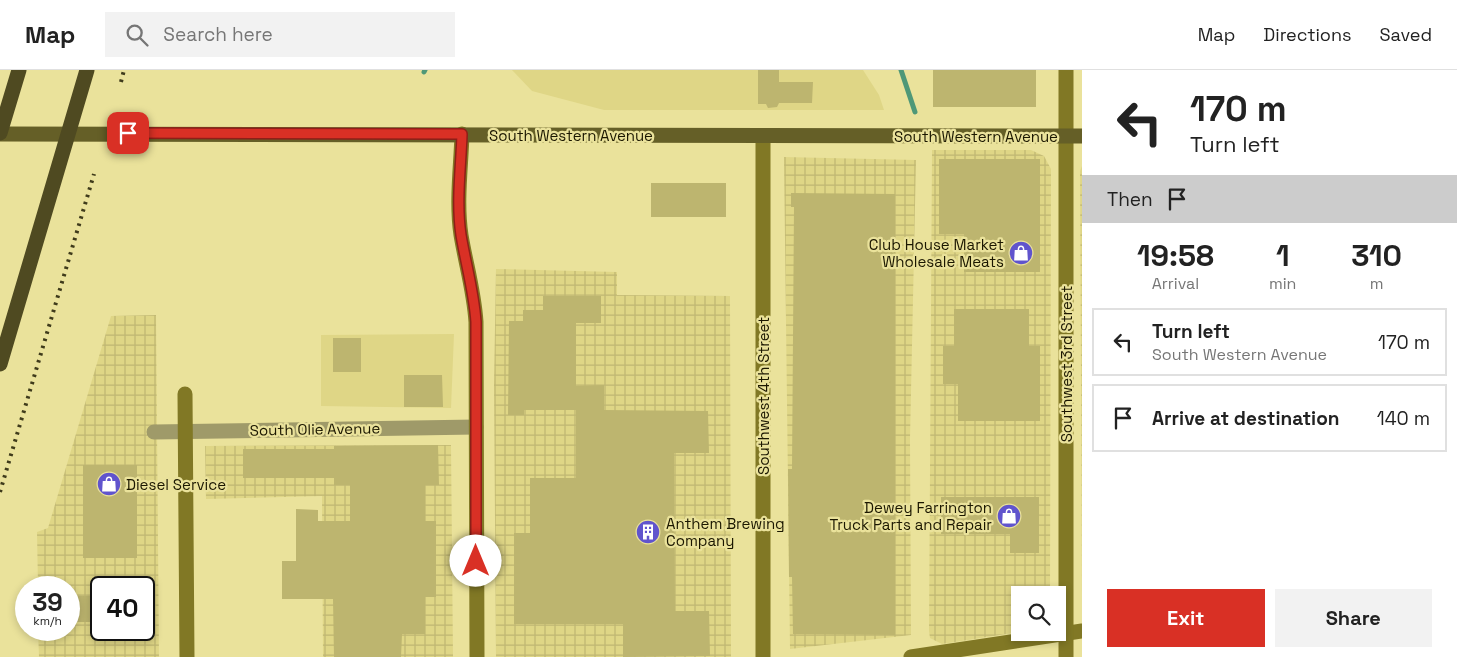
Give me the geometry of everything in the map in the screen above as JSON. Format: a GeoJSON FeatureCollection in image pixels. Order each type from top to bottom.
{"type":"FeatureCollection","features":[{"type":"Feature","properties":{"kind":"highway"},"geometry":{"type":"LineString","coordinates":[[0,133],[19,70]]}},
{"type":"Feature","properties":{"kind":"highway"},"geometry":{"type":"LineString","coordinates":[[0,364],[64,134],[87,70]]}},
{"type":"Feature","properties":{"kind":"main road","name":"South Western Avenue"},"geometry":{"type":"LineString","coordinates":[[0,133],[1082,136]]}},
{"type":"Feature","properties":{"kind":"street","name":"Southwest 3rd Street"},"geometry":{"type":"LineString","coordinates":[[1066,70],[1066,657]]}},
{"type":"Feature","properties":{"kind":"street"},"geometry":{"type":"LineString","coordinates":[[462,134],[461,235],[474,293],[477,657]]}},
{"type":"Feature","properties":{"kind":"street","name":"Southwest 4th Street"},"geometry":{"type":"LineString","coordinates":[[763,136],[763,657]]}},
{"type":"Feature","properties":{"kind":"street"},"geometry":{"type":"LineString","coordinates":[[185,394],[187,657]]}},
{"type":"Feature","properties":{"kind":"street","name":"South Olie Avenue"},"geometry":{"type":"LineString","coordinates":[[154,432],[476,427]]}},
{"type":"Feature","properties":{"kind":"street"},"geometry":{"type":"LineString","coordinates":[[911,657],[1082,631]]}},
{"type":"Feature","properties":{"kind":"shaded area"},"geometry":{"type":"Polygon","coordinates":[[[512,70],[863,70],[879,95],[884,110],[604,110],[532,91],[512,70]]]}},
{"type":"Feature","properties":{"kind":"shaded area"},"geometry":{"type":"Polygon","coordinates":[[[932,150],[1031,150],[1044,156],[1051,169],[1050,586],[1011,586],[1011,633],[942,644],[930,638],[932,150]]]}},
{"type":"Feature","properties":{"kind":"shaded area"},"geometry":{"type":"Polygon","coordinates":[[[784,157],[916,160],[910,439],[911,635],[790,649],[784,157]]]}},
{"type":"Feature","properties":{"kind":"shaded area"},"geometry":{"type":"Polygon","coordinates":[[[1082,166],[1082,596],[1080,171],[1082,166]]]}},
{"type":"Feature","properties":{"kind":"shaded area"},"geometry":{"type":"Polygon","coordinates":[[[496,269],[617,272],[617,295],[730,296],[731,657],[496,657],[494,384],[496,269]]]}},
{"type":"Feature","properties":{"kind":"shaded area","name":"Diesel Service"},"geometry":{"type":"Polygon","coordinates":[[[156,315],[159,657],[39,657],[38,641],[80,641],[80,576],[38,576],[37,532],[48,528],[111,316],[156,315]]]}},
{"type":"Feature","properties":{"kind":"shaded area"},"geometry":{"type":"Polygon","coordinates":[[[454,334],[451,408],[321,406],[321,335],[454,334]]]}},
{"type":"Feature","properties":{"kind":"shaded area"},"geometry":{"type":"Polygon","coordinates":[[[451,445],[453,657],[323,657],[322,496],[206,499],[205,446],[451,445]]]}},
{"type":"Feature","properties":{"kind":"building"},"geometry":{"type":"Polygon","coordinates":[[[758,70],[779,70],[779,82],[813,82],[812,103],[779,103],[777,107],[768,108],[766,104],[758,104],[758,70]]]}},
{"type":"Feature","properties":{"kind":"building"},"geometry":{"type":"Polygon","coordinates":[[[933,70],[1036,70],[1036,107],[933,107],[933,70]]]}},
{"type":"Feature","properties":{"kind":"building"},"geometry":{"type":"Polygon","coordinates":[[[939,159],[1040,159],[1040,272],[964,272],[964,234],[939,234],[939,159]]]}},
{"type":"Feature","properties":{"kind":"building"},"geometry":{"type":"Polygon","coordinates":[[[651,183],[726,183],[726,217],[651,217],[651,183]]]}},
{"type":"Feature","properties":{"kind":"building"},"geometry":{"type":"Polygon","coordinates":[[[791,193],[895,194],[895,635],[793,634],[792,577],[789,577],[788,469],[792,469],[794,207],[791,207],[791,193]]]}},
{"type":"Feature","properties":{"kind":"building"},"geometry":{"type":"Polygon","coordinates":[[[543,296],[601,296],[601,323],[576,323],[576,386],[604,385],[604,410],[708,411],[709,453],[674,453],[675,611],[709,611],[710,656],[623,657],[623,624],[514,624],[514,533],[530,533],[530,478],[576,478],[576,410],[524,410],[524,415],[508,415],[509,321],[523,321],[523,310],[543,310],[543,296]]]}},
{"type":"Feature","properties":{"kind":"building"},"geometry":{"type":"Polygon","coordinates":[[[954,309],[1029,309],[1029,346],[1040,346],[1040,421],[958,421],[958,384],[943,384],[943,346],[954,346],[954,309]]]}},
{"type":"Feature","properties":{"kind":"building"},"geometry":{"type":"Polygon","coordinates":[[[333,338],[361,338],[361,372],[333,372],[333,338]]]}},
{"type":"Feature","properties":{"kind":"building"},"geometry":{"type":"Polygon","coordinates":[[[404,375],[442,375],[443,407],[404,407],[404,375]]]}},
{"type":"Feature","properties":{"kind":"building"},"geometry":{"type":"Polygon","coordinates":[[[438,445],[439,485],[425,485],[425,521],[436,521],[436,597],[425,597],[425,634],[402,634],[401,657],[334,657],[333,599],[282,599],[282,561],[296,561],[296,509],[318,510],[318,521],[350,521],[350,485],[334,485],[334,478],[243,478],[243,449],[334,449],[334,446],[438,445]]]}},
{"type":"Feature","properties":{"kind":"building"},"geometry":{"type":"Polygon","coordinates":[[[83,465],[137,465],[137,558],[83,558],[83,465]]]}},
{"type":"Feature","properties":{"kind":"building"},"geometry":{"type":"Polygon","coordinates":[[[941,497],[1039,497],[1039,553],[1010,553],[1010,534],[941,534],[941,497]]]}},
{"type":"Feature","properties":{"kind":"building"},"geometry":{"type":"Polygon","coordinates":[[[80,596],[90,596],[90,622],[80,622],[80,596]]]}},
{"type":"Feature","properties":{"kind":"waterway"},"geometry":{"type":"LineString","coordinates":[[901,70],[915,112]]}},
{"type":"Feature","properties":{"kind":"railway"},"geometry":{"type":"LineString","coordinates":[[121,82],[124,70]]}},
{"type":"Feature","properties":{"kind":"railway"},"geometry":{"type":"LineString","coordinates":[[0,492],[94,174]]}},
{"type":"Feature","properties":{"kind":"place","name":"Club House Market Wholesale Meats"},"geometry":{"type":"Point","coordinates":[1021,253]}},
{"type":"Feature","properties":{"kind":"place","name":"Diesel Service"},"geometry":{"type":"Point","coordinates":[109,484]}},
{"type":"Feature","properties":{"kind":"place","name":"Dewey Farrington Truck Parts and Repair"},"geometry":{"type":"Point","coordinates":[1009,516]}},
{"type":"Feature","properties":{"kind":"place","name":"Anthem Brewing Company"},"geometry":{"type":"Point","coordinates":[648,532]}},
{"type":"Feature","properties":{"kind":"route"},"geometry":{"type":"LineString","coordinates":[[128,133],[462,134],[461,235],[474,293],[476,322],[476,561]]}}]}
